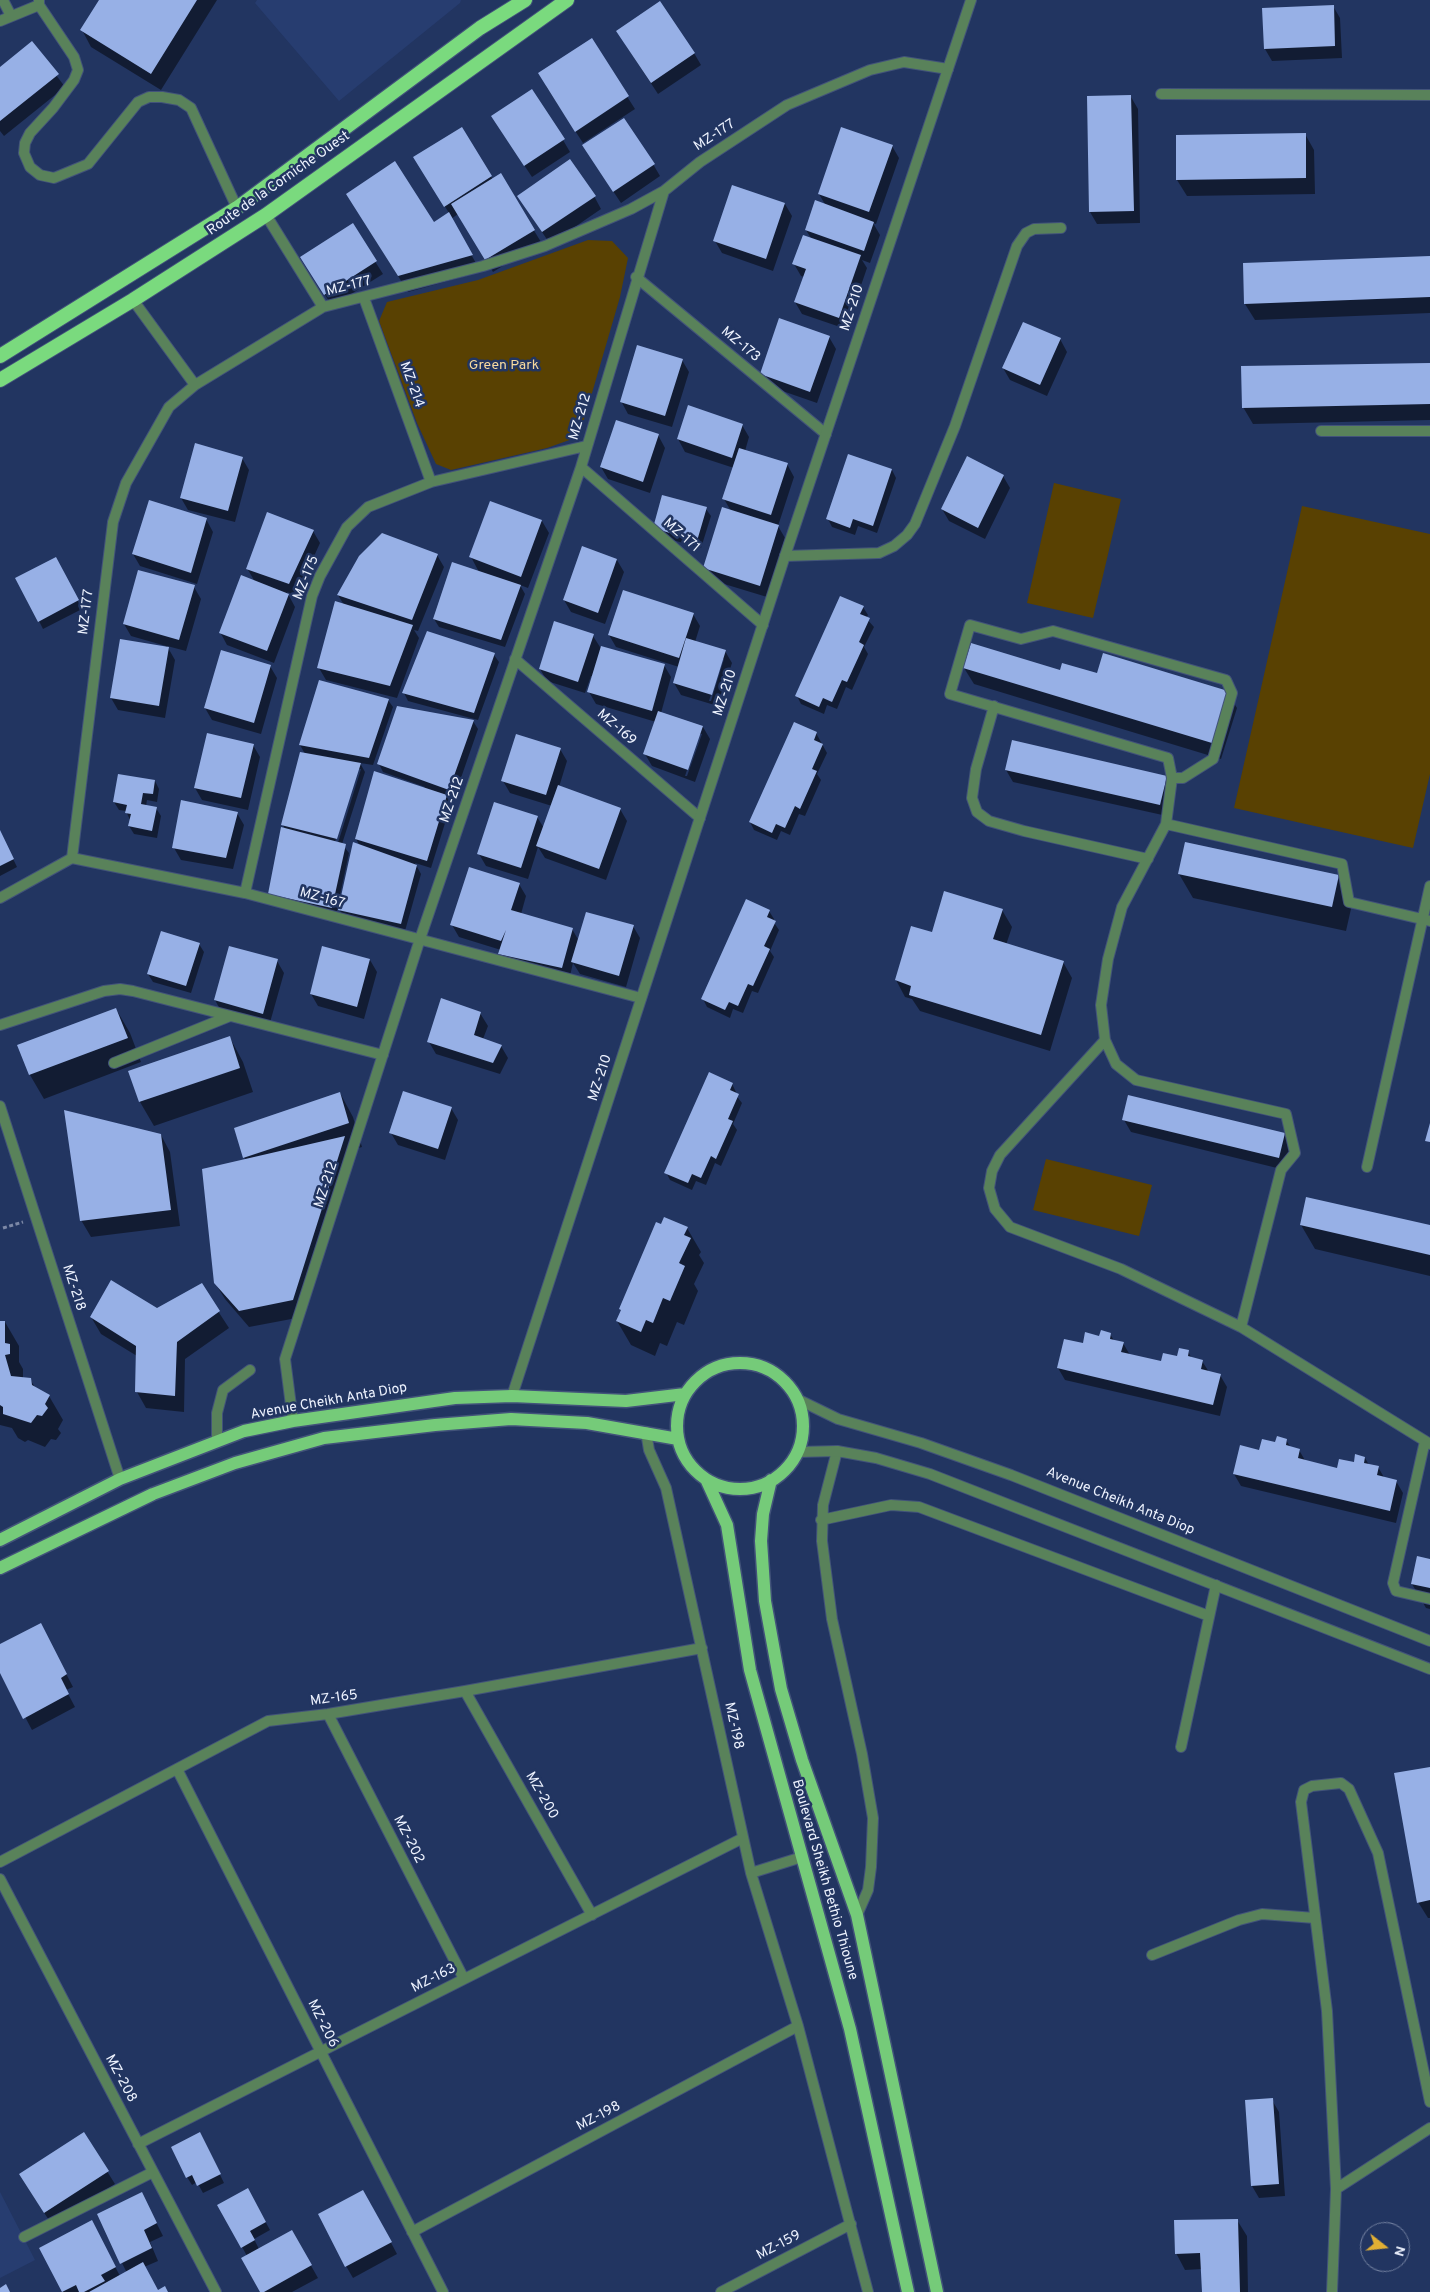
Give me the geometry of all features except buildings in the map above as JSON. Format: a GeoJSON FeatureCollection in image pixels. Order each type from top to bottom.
{"type":"FeatureCollection","features":[{"type":"Feature","properties":{"kind":"highway","name":"Route de la Corniche Ouest"},"geometry":{"type":"LineString","coordinates":[[0,356],[238,208],[480,28],[525,0]]}},
{"type":"Feature","properties":{"kind":"highway","name":"Route de la Corniche Ouest"},"geometry":{"type":"LineString","coordinates":[[0,380],[133,300],[266,215],[567,0]]}},
{"type":"Feature","properties":{"kind":"main road"},"geometry":{"type":"LineString","coordinates":[[733,1363],[753,1363],[771,1371],[787,1383],[797,1399],[802,1417],[802,1435],[797,1452],[781,1473],[771,1480],[755,1487],[738,1489],[722,1486],[706,1479],[694,1468],[684,1454],[678,1439],[677,1423],[679,1408],[685,1394],[698,1379],[714,1368],[733,1363]]}},
{"type":"Feature","properties":{"kind":"main road","name":"Avenue Cheikh Anta Diop"},"geometry":{"type":"LineString","coordinates":[[0,1540],[120,1479],[244,1431],[293,1421],[428,1400],[512,1396],[626,1401],[685,1394]]}},
{"type":"Feature","properties":{"kind":"main road"},"geometry":{"type":"LineString","coordinates":[[0,1568],[153,1494],[235,1463],[324,1438],[435,1425],[511,1419],[568,1421],[646,1432],[678,1439]]}},
{"type":"Feature","properties":{"kind":"main road","name":"Boulevard Sheikh Bethio Thioune"},"geometry":{"type":"LineString","coordinates":[[706,1479],[727,1525],[750,1670],[850,2029],[908,2292]]}},
{"type":"Feature","properties":{"kind":"main road","name":"Boulevard Sheikh Bethio Thioune"},"geometry":{"type":"LineString","coordinates":[[771,1480],[763,1514],[761,1541],[765,1601],[781,1689],[802,1760],[857,1915],[938,2292]]}},
{"type":"Feature","properties":{"kind":"street"},"geometry":{"type":"LineString","coordinates":[[3,0],[11,16]]}},
{"type":"Feature","properties":{"kind":"street","name":"MZ-210"},"geometry":{"type":"LineString","coordinates":[[512,1396],[785,556],[971,0]]}},
{"type":"Feature","properties":{"kind":"street"},"geometry":{"type":"LineString","coordinates":[[0,21],[39,3],[74,57],[78,70],[74,80],[53,108],[30,133],[24,143],[24,153],[30,167],[40,175],[54,178],[88,164],[138,102],[149,97],[162,97],[179,100],[191,108],[238,208]]}},
{"type":"Feature","properties":{"kind":"street","name":"MZ-177"},"geometry":{"type":"LineString","coordinates":[[72,858],[112,522],[126,483],[169,407],[195,385],[323,307],[484,266],[545,246],[631,209],[664,191],[700,162],[795,102],[870,70],[904,62],[948,69]]}},
{"type":"Feature","properties":{"kind":"street"},"geometry":{"type":"LineString","coordinates":[[1161,94],[1430,95]]}},
{"type":"Feature","properties":{"kind":"street","name":"MZ-212"},"geometry":{"type":"LineString","coordinates":[[293,1421],[285,1359],[420,939],[581,467],[636,278],[664,191]]}},
{"type":"Feature","properties":{"kind":"street"},"geometry":{"type":"LineString","coordinates":[[266,215],[323,307]]}},
{"type":"Feature","properties":{"kind":"street"},"geometry":{"type":"LineString","coordinates":[[785,556],[879,553],[894,546],[907,535],[915,524],[955,426],[1017,246],[1026,233],[1034,229],[1061,228]]}},
{"type":"Feature","properties":{"kind":"street","name":"MZ-173"},"geometry":{"type":"LineString","coordinates":[[636,278],[826,434]]}},
{"type":"Feature","properties":{"kind":"street","name":"MZ-214"},"geometry":{"type":"LineString","coordinates":[[364,298],[431,482]]}},
{"type":"Feature","properties":{"kind":"street"},"geometry":{"type":"LineString","coordinates":[[133,300],[195,385]]}},
{"type":"Feature","properties":{"kind":"street"},"geometry":{"type":"LineString","coordinates":[[1322,432],[1430,431]]}},
{"type":"Feature","properties":{"kind":"street","name":"MZ-175"},"geometry":{"type":"LineString","coordinates":[[245,893],[312,596],[320,576],[347,527],[368,507],[431,482],[586,446]]}},
{"type":"Feature","properties":{"kind":"street","name":"MZ-171"},"geometry":{"type":"LineString","coordinates":[[581,467],[763,625]]}},
{"type":"Feature","properties":{"kind":"street"},"geometry":{"type":"LineString","coordinates":[[1172,778],[1183,778],[1213,759],[1232,693],[1226,680],[1053,631],[1022,639],[970,625],[950,694],[1168,758],[1172,778],[1166,824],[1122,907],[1108,959],[1101,1005],[1105,1040],[1116,1064],[1136,1080],[1286,1114],[1295,1153],[1281,1170],[1241,1327]]}},
{"type":"Feature","properties":{"kind":"street","name":"MZ-169"},"geometry":{"type":"LineString","coordinates":[[515,659],[700,818]]}},
{"type":"Feature","properties":{"kind":"street"},"geometry":{"type":"LineString","coordinates":[[994,706],[976,769],[972,798],[976,812],[989,821],[1024,831],[1148,859]]}},
{"type":"Feature","properties":{"kind":"street"},"geometry":{"type":"LineString","coordinates":[[1166,824],[1342,864],[1349,902],[1426,920]]}},
{"type":"Feature","properties":{"kind":"street"},"geometry":{"type":"LineString","coordinates":[[0,898],[72,858]]}},
{"type":"Feature","properties":{"kind":"street","name":"MZ-167"},"geometry":{"type":"LineString","coordinates":[[72,858],[245,893],[641,998]]}},
{"type":"Feature","properties":{"kind":"street"},"geometry":{"type":"LineString","coordinates":[[1367,1167],[1426,920],[1430,886]]}},
{"type":"Feature","properties":{"kind":"street"},"geometry":{"type":"LineString","coordinates":[[0,1024],[104,991],[120,989],[383,1054]]}},
{"type":"Feature","properties":{"kind":"street"},"geometry":{"type":"LineString","coordinates":[[114,1063],[230,1016]]}},
{"type":"Feature","properties":{"kind":"street"},"geometry":{"type":"LineString","coordinates":[[1105,1040],[1000,1155],[992,1171],[989,1188],[995,1209],[1010,1227],[1121,1269],[1241,1327],[1427,1442],[1393,1583],[1396,1591],[1430,1599]]}},
{"type":"Feature","properties":{"kind":"street","name":"MZ-218"},"geometry":{"type":"LineString","coordinates":[[0,1106],[120,1479]]}},
{"type":"Feature","properties":{"kind":"street"},"geometry":{"type":"LineString","coordinates":[[217,1440],[217,1413],[224,1390],[250,1370]]}},
{"type":"Feature","properties":{"kind":"street","name":"Avenue Cheikh Anta Diop"},"geometry":{"type":"LineString","coordinates":[[797,1399],[838,1419],[921,1443],[1011,1475],[1430,1641]]}},
{"type":"Feature","properties":{"kind":"street","name":"MZ-198"},"geometry":{"type":"LineString","coordinates":[[646,1432],[649,1450],[666,1488],[751,1873],[798,2026],[868,2292]]}},
{"type":"Feature","properties":{"kind":"street"},"geometry":{"type":"LineString","coordinates":[[797,1452],[836,1451],[876,1458],[930,1474],[1430,1669]]}},
{"type":"Feature","properties":{"kind":"street"},"geometry":{"type":"LineString","coordinates":[[836,1451],[821,1520],[832,1619],[864,1764],[873,1818],[868,1890],[857,1915]]}},
{"type":"Feature","properties":{"kind":"street"},"geometry":{"type":"LineString","coordinates":[[821,1520],[891,1505],[919,1507],[1209,1616]]}},
{"type":"Feature","properties":{"kind":"street"},"geometry":{"type":"LineString","coordinates":[[1181,1747],[1216,1585]]}},
{"type":"Feature","properties":{"kind":"street","name":"MZ-165"},"geometry":{"type":"LineString","coordinates":[[0,1862],[268,1721],[328,1714],[465,1691],[702,1648]]}},
{"type":"Feature","properties":{"kind":"street","name":"MZ-200"},"geometry":{"type":"LineString","coordinates":[[465,1691],[592,1915]]}},
{"type":"Feature","properties":{"kind":"street","name":"MZ-202"},"geometry":{"type":"LineString","coordinates":[[328,1714],[464,1980]]}},
{"type":"Feature","properties":{"kind":"street","name":"MZ-206"},"geometry":{"type":"LineString","coordinates":[[176,1769],[443,2292]]}},
{"type":"Feature","properties":{"kind":"street"},"geometry":{"type":"LineString","coordinates":[[1332,2292],[1336,2189],[1327,2011],[1301,1802],[1304,1790],[1312,1786],[1341,1782],[1349,1789],[1378,1853],[1430,2102]]}},
{"type":"Feature","properties":{"kind":"street","name":"MZ-163"},"geometry":{"type":"LineString","coordinates":[[138,2144],[743,1838]]}},
{"type":"Feature","properties":{"kind":"street"},"geometry":{"type":"LineString","coordinates":[[751,1873],[802,1857]]}},
{"type":"Feature","properties":{"kind":"street","name":"MZ-208"},"geometry":{"type":"LineString","coordinates":[[0,1879],[216,2292]]}},
{"type":"Feature","properties":{"kind":"street"},"geometry":{"type":"LineString","coordinates":[[1152,1955],[1262,1914],[1315,1918]]}},
{"type":"Feature","properties":{"kind":"street","name":"MZ-198"},"geometry":{"type":"LineString","coordinates":[[412,2232],[798,2026]]}},
{"type":"Feature","properties":{"kind":"street"},"geometry":{"type":"LineString","coordinates":[[1336,2189],[1430,2128]]}},
{"type":"Feature","properties":{"kind":"street"},"geometry":{"type":"LineString","coordinates":[[24,2238],[153,2172]]}},
{"type":"Feature","properties":{"kind":"street","name":"MZ-159"},"geometry":{"type":"LineString","coordinates":[[721,2292],[851,2224]]}},
{"type":"Feature","properties":{"kind":"street"},"geometry":{"type":"LineString","coordinates":[[1332,2281],[1340,2292]]}},
{"type":"Feature","properties":{"kind":"path"},"geometry":{"type":"LineString","coordinates":[[3,1228],[36,1218]]}},
{"type":"Feature","properties":{"kind":"shaded area"},"geometry":{"type":"Polygon","coordinates":[[[257,0],[461,0],[460,3],[339,101],[255,3],[257,0]]]}},
{"type":"Feature","properties":{"kind":"shaded area"},"geometry":{"type":"Polygon","coordinates":[[[0,2192],[35,2260],[0,2278],[0,2192]]]}},
{"type":"Feature","properties":{"kind":"green space","name":"Green Park"},"geometry":{"type":"Polygon","coordinates":[[[588,240],[612,241],[628,258],[620,297],[585,417],[575,438],[547,448],[451,470],[436,464],[417,423],[379,321],[387,302],[478,280],[588,240]]]}},
{"type":"Feature","properties":{"kind":"green space"},"geometry":{"type":"Polygon","coordinates":[[[1054,483],[1121,499],[1093,618],[1027,603],[1054,483]]]}},
{"type":"Feature","properties":{"kind":"green space"},"geometry":{"type":"Polygon","coordinates":[[[1302,506],[1430,534],[1430,774],[1413,848],[1234,808],[1302,506]]]}},
{"type":"Feature","properties":{"kind":"green space"},"geometry":{"type":"Polygon","coordinates":[[[1046,1159],[1152,1185],[1139,1236],[1033,1210],[1046,1159]]]}}]}
